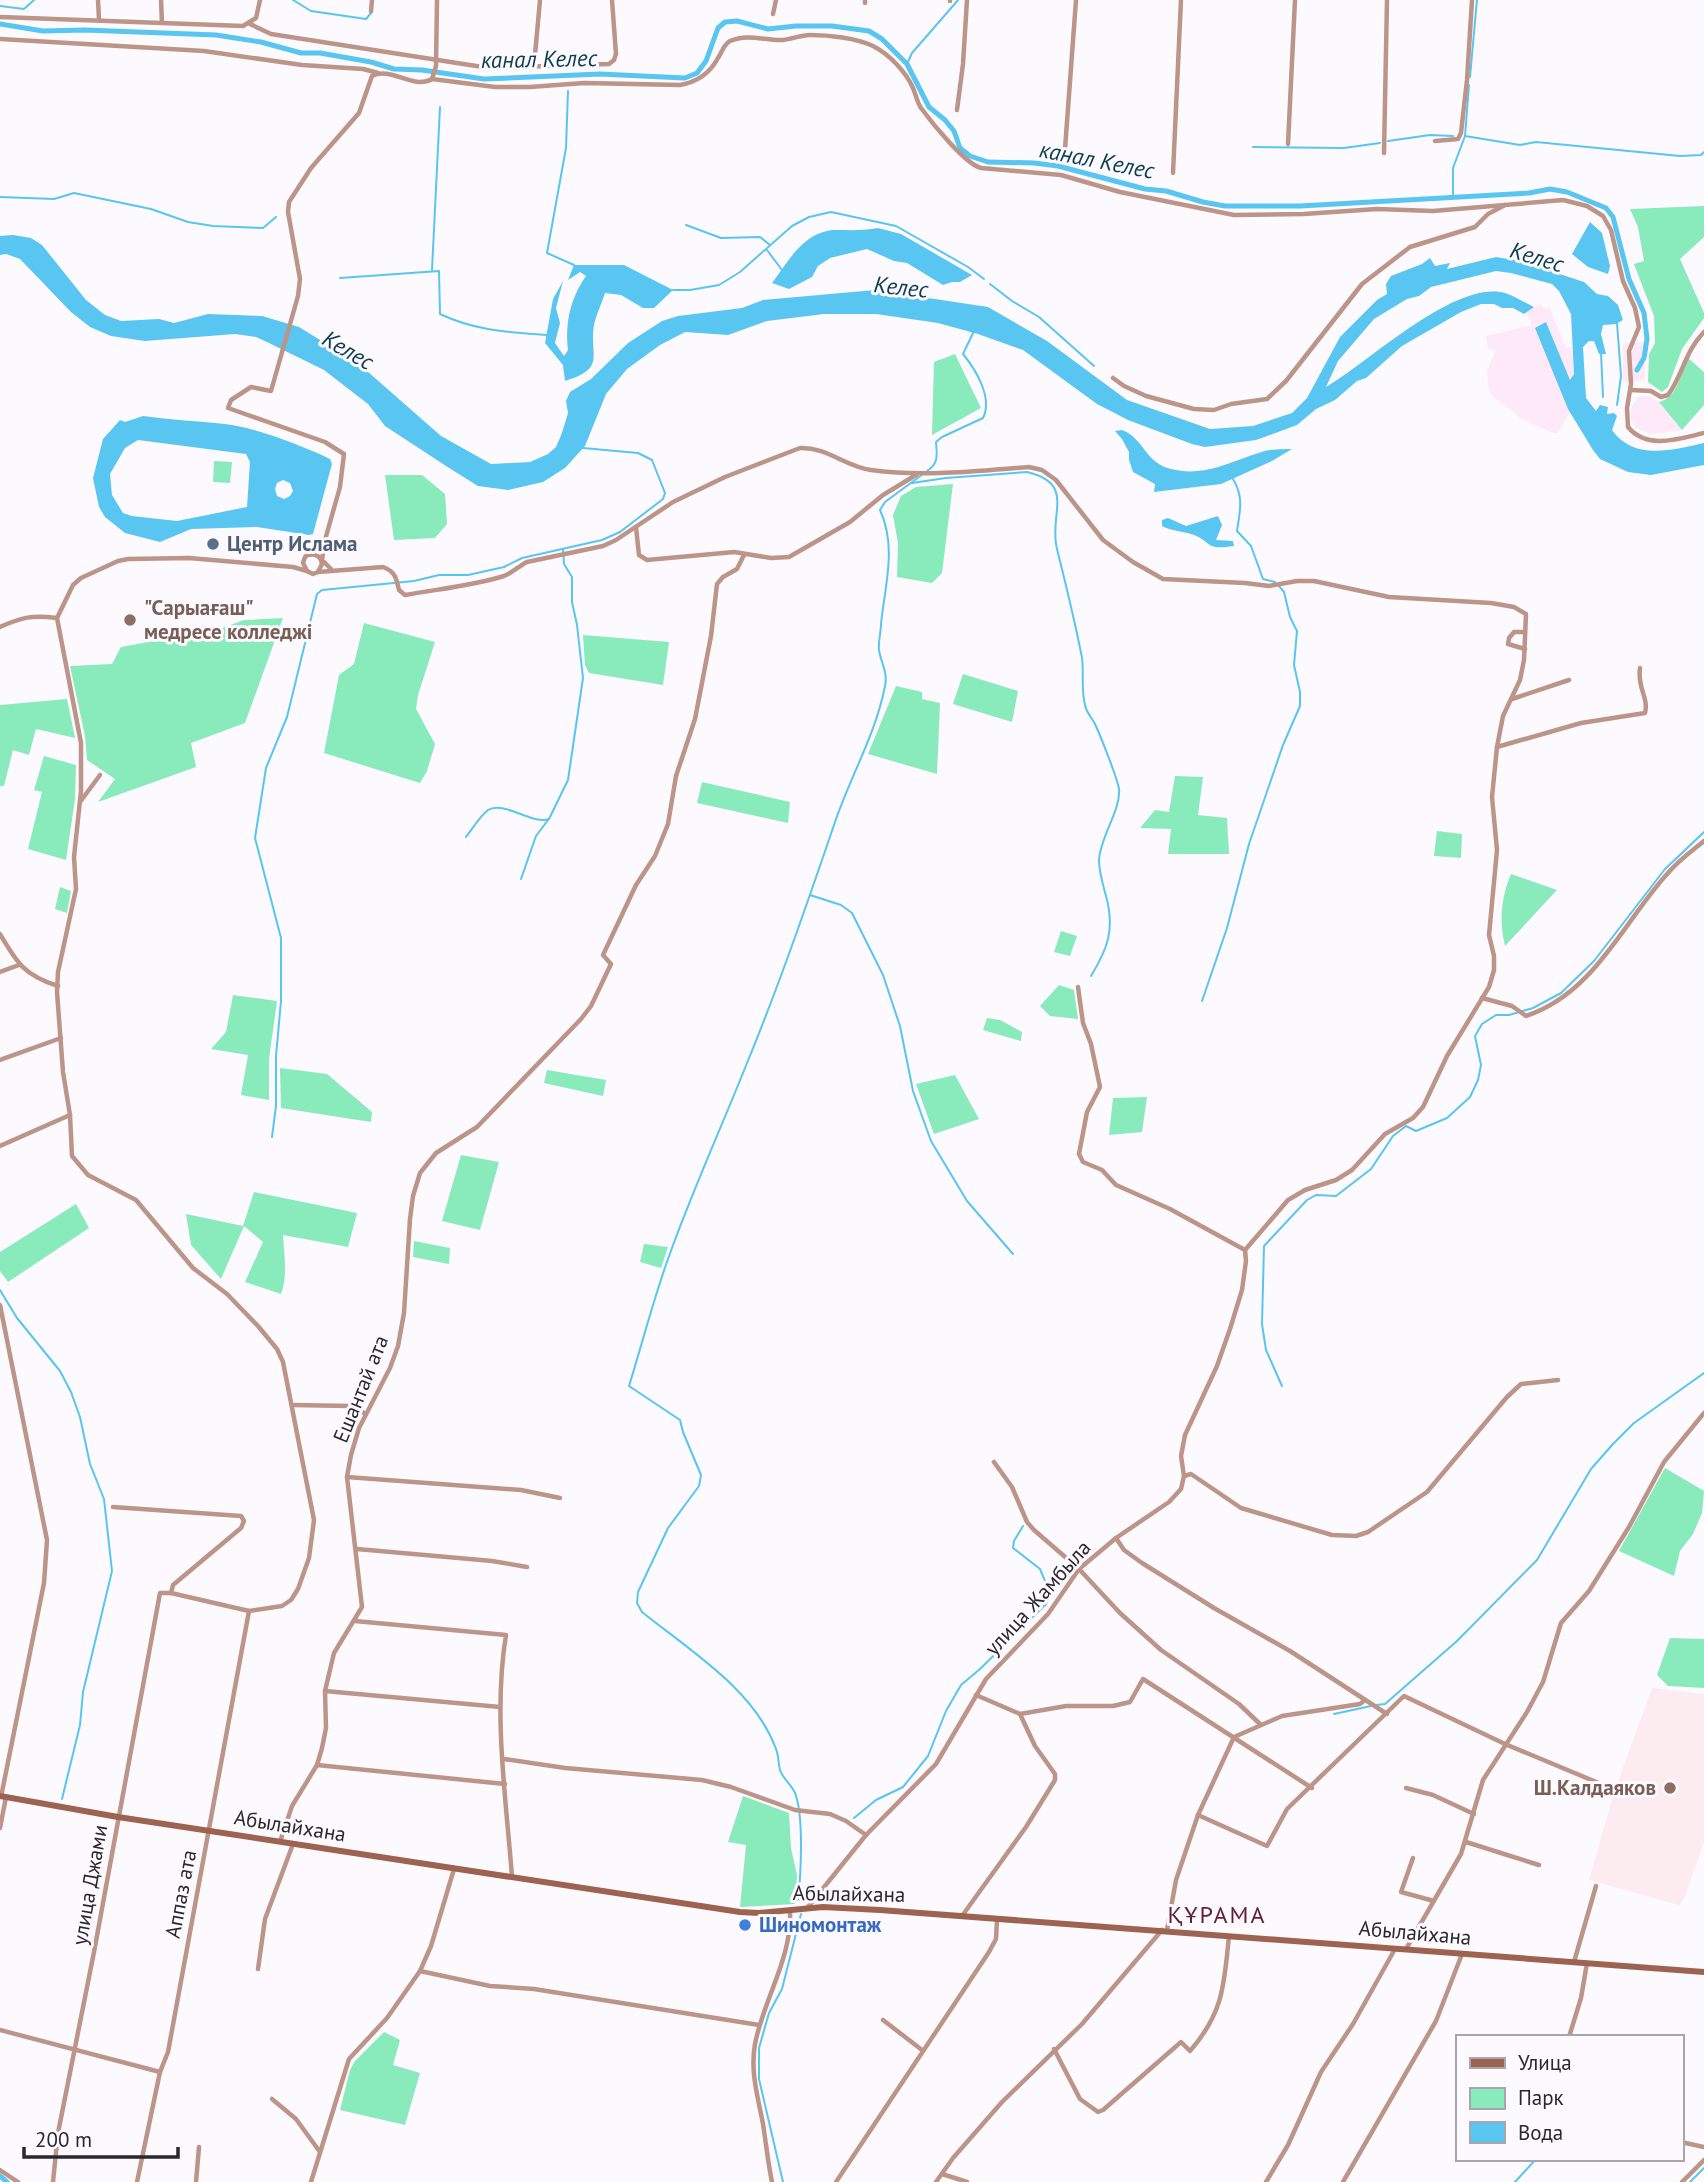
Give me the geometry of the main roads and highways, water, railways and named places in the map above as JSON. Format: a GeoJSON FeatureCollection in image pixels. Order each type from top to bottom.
{"type":"FeatureCollection","features":[{"type":"Feature","properties":{"kind":"main road","name":"Абылайхана"},"geometry":{"type":"LineString","coordinates":[[2,1797],[740,1912],[759,1913],[807,1908],[868,1909],[1704,1972]]}},
{"type":"Feature","properties":{"kind":"water"},"geometry":{"type":"Polygon","coordinates":[[[1590,222],[1602,233],[1610,266],[1608,274],[1588,267],[1572,254],[1590,222]]]}},
{"type":"Feature","properties":{"kind":"water"},"geometry":{"type":"Polygon","coordinates":[[[878,228],[901,234],[972,275],[960,282],[943,285],[907,263],[894,261],[867,249],[830,258],[818,266],[812,277],[789,289],[772,283],[797,249],[813,236],[834,230],[878,228]]]}},
{"type":"Feature","properties":{"kind":"water","name":"Келес"},"geometry":{"type":"Polygon","coordinates":[[[0,236],[31,238],[42,245],[86,300],[105,315],[121,321],[159,319],[174,323],[208,314],[262,316],[299,327],[359,364],[441,436],[491,464],[530,462],[548,454],[556,447],[562,433],[568,413],[566,401],[570,392],[591,379],[628,343],[662,321],[678,316],[742,308],[763,300],[875,290],[988,307],[1047,341],[1127,400],[1210,429],[1253,426],[1292,413],[1307,398],[1340,337],[1377,300],[1387,294],[1386,284],[1391,276],[1430,258],[1435,266],[1450,263],[1447,269],[1496,257],[1520,261],[1584,282],[1597,294],[1608,296],[1618,305],[1623,320],[1616,324],[1603,325],[1601,334],[1606,354],[1599,354],[1594,341],[1589,341],[1583,347],[1586,398],[1596,411],[1600,405],[1608,407],[1607,414],[1614,413],[1617,416],[1612,430],[1631,446],[1654,451],[1704,443],[1704,465],[1651,475],[1628,472],[1600,459],[1568,409],[1535,328],[1546,322],[1570,380],[1574,374],[1571,314],[1559,291],[1552,284],[1496,271],[1431,287],[1374,319],[1338,361],[1326,387],[1412,326],[1462,298],[1485,292],[1505,293],[1534,307],[1524,314],[1513,308],[1481,304],[1461,312],[1402,346],[1366,378],[1357,381],[1335,400],[1316,409],[1297,425],[1256,440],[1205,447],[1128,420],[1097,404],[1023,350],[978,334],[938,323],[876,314],[824,314],[767,321],[728,335],[685,332],[660,345],[627,369],[606,394],[585,446],[565,468],[543,482],[508,490],[478,486],[385,426],[368,404],[324,370],[256,337],[235,334],[145,341],[111,336],[90,327],[71,312],[20,259],[6,254],[0,255],[0,236]]]}},
{"type":"Feature","properties":{"kind":"water"},"geometry":{"type":"Polygon","coordinates":[[[574,265],[624,265],[673,290],[654,308],[643,308],[621,295],[605,293],[594,325],[591,366],[587,371],[565,381],[563,365],[545,343],[553,299],[563,281],[556,308],[560,323],[555,343],[564,356],[568,350],[570,312],[576,293],[586,276],[580,272],[568,280],[574,265]]]}},
{"type":"Feature","properties":{"kind":"water"},"geometry":{"type":"Polygon","coordinates":[[[143,416],[237,426],[278,438],[330,459],[332,464],[313,534],[257,527],[191,529],[160,542],[125,533],[105,517],[99,507],[93,478],[103,439],[120,420],[125,422],[143,416]],[[138,440],[125,448],[110,474],[112,495],[123,513],[177,521],[247,507],[250,462],[246,454],[138,440]],[[283,480],[277,483],[275,489],[277,496],[284,499],[293,491],[290,483],[283,480]]]}},
{"type":"Feature","properties":{"kind":"water"},"geometry":{"type":"Polygon","coordinates":[[[1122,430],[1162,466],[1183,471],[1207,470],[1268,450],[1292,449],[1221,484],[1154,492],[1155,484],[1133,472],[1129,452],[1115,431],[1122,430]]]}},
{"type":"Feature","properties":{"kind":"water"},"geometry":{"type":"Polygon","coordinates":[[[1218,516],[1222,525],[1216,540],[1233,541],[1234,546],[1213,546],[1191,534],[1162,526],[1162,520],[1168,518],[1186,526],[1218,516]]]}},
{"type":"Feature","properties":{"kind":"waterway"},"geometry":{"type":"LineString","coordinates":[[0,6],[24,9],[34,0]]}},
{"type":"Feature","properties":{"kind":"waterway"},"geometry":{"type":"LineString","coordinates":[[293,0],[311,11],[366,19],[372,12]]}},
{"type":"Feature","properties":{"kind":"waterway"},"geometry":{"type":"LineString","coordinates":[[907,64],[912,53],[958,0]]}},
{"type":"Feature","properties":{"kind":"waterway"},"geometry":{"type":"LineString","coordinates":[[1470,77],[1477,0]]}},
{"type":"Feature","properties":{"kind":"waterway","name":"канал Келес"},"geometry":{"type":"LineString","coordinates":[[0,24],[43,31],[216,35],[261,42],[301,53],[320,53],[371,62],[394,69],[484,79],[600,74],[685,78],[697,73],[706,61],[718,28],[725,22],[737,21],[768,29],[832,26],[869,31],[882,39],[907,64],[929,107],[954,131],[960,148],[970,156],[988,162],[1058,166],[1145,189],[1166,191],[1225,206],[1300,206],[1529,193],[1550,189],[1567,192],[1606,208],[1613,217],[1629,279],[1644,313],[1647,339],[1644,358],[1637,370]]}},
{"type":"Feature","properties":{"kind":"waterway"},"geometry":{"type":"LineString","coordinates":[[1453,197],[1453,168],[1465,136],[1469,85]]}},
{"type":"Feature","properties":{"kind":"waterway"},"geometry":{"type":"LineString","coordinates":[[568,91],[566,148],[547,253],[574,265]]}},
{"type":"Feature","properties":{"kind":"waterway"},"geometry":{"type":"LineString","coordinates":[[432,270],[440,107]]}},
{"type":"Feature","properties":{"kind":"waterway"},"geometry":{"type":"LineString","coordinates":[[1388,141],[1430,135],[1453,136]]}},
{"type":"Feature","properties":{"kind":"waterway"},"geometry":{"type":"LineString","coordinates":[[1465,136],[1520,145],[1536,142],[1680,156],[1701,155],[1704,152]]}},
{"type":"Feature","properties":{"kind":"waterway"},"geometry":{"type":"LineString","coordinates":[[1253,147],[1344,148],[1380,143]]}},
{"type":"Feature","properties":{"kind":"waterway"},"geometry":{"type":"LineString","coordinates":[[0,197],[54,199],[74,193],[151,209],[188,222],[213,226],[263,228],[276,217]]}},
{"type":"Feature","properties":{"kind":"waterway"},"geometry":{"type":"LineString","coordinates":[[673,290],[719,285],[740,272],[792,226],[809,217],[831,212],[896,226],[984,279]]}},
{"type":"Feature","properties":{"kind":"waterway"},"geometry":{"type":"LineString","coordinates":[[686,225],[721,238],[760,237],[770,245]]}},
{"type":"Feature","properties":{"kind":"waterway"},"geometry":{"type":"LineString","coordinates":[[767,250],[782,270]]}},
{"type":"Feature","properties":{"kind":"waterway"},"geometry":{"type":"LineString","coordinates":[[340,278],[439,271],[440,314],[479,327],[547,335]]}},
{"type":"Feature","properties":{"kind":"waterway"},"geometry":{"type":"LineString","coordinates":[[990,284],[1039,317],[1094,366]]}},
{"type":"Feature","properties":{"kind":"waterway"},"geometry":{"type":"LineString","coordinates":[[1617,323],[1621,376],[1617,405]]}},
{"type":"Feature","properties":{"kind":"waterway"},"geometry":{"type":"LineString","coordinates":[[927,471],[935,462],[936,442],[983,418],[986,410],[982,384],[963,354],[974,331]]}},
{"type":"Feature","properties":{"kind":"waterway"},"geometry":{"type":"LineString","coordinates":[[1601,353],[1603,397]]}},
{"type":"Feature","properties":{"kind":"waterway"},"geometry":{"type":"LineString","coordinates":[[272,1137],[281,1001],[281,938],[255,838],[266,768],[287,717],[317,594],[322,590],[414,581],[439,575],[468,575],[504,567],[522,558],[602,540],[620,532],[663,499],[665,493],[652,460],[638,453],[583,448]]}},
{"type":"Feature","properties":{"kind":"waterway"},"geometry":{"type":"LineString","coordinates":[[912,483],[1027,472],[1042,477],[1052,484],[1056,492],[1055,536],[1082,658],[1085,705],[1101,737],[1119,789],[1117,806],[1099,860],[1109,908],[1110,928],[1106,947],[1091,976]]}},
{"type":"Feature","properties":{"kind":"waterway"},"geometry":{"type":"LineString","coordinates":[[798,1900],[801,1845],[798,1803],[795,1793],[781,1773],[777,1752],[766,1728],[737,1690],[700,1656],[642,1612],[637,1603],[638,1592],[668,1528],[699,1486],[701,1475],[680,1420],[629,1386],[677,1235],[769,1008],[840,808],[881,704],[886,681],[879,647],[889,552],[880,510],[885,502],[923,474]]}},
{"type":"Feature","properties":{"kind":"waterway"},"geometry":{"type":"LineString","coordinates":[[1233,479],[1240,498],[1237,531],[1251,546],[1263,579],[1275,582]]}},
{"type":"Feature","properties":{"kind":"waterway"},"geometry":{"type":"LineString","coordinates":[[466,837],[482,815],[494,808],[534,819],[549,819],[568,780],[583,678],[572,602],[572,577],[564,564],[563,549]]}},
{"type":"Feature","properties":{"kind":"waterway"},"geometry":{"type":"LineString","coordinates":[[1202,1001],[1227,928],[1249,844],[1283,745],[1300,706],[1294,665],[1297,631],[1290,617],[1284,592],[1279,586]]}},
{"type":"Feature","properties":{"kind":"waterway"},"geometry":{"type":"LineString","coordinates":[[521,879],[536,836],[548,820]]}},
{"type":"Feature","properties":{"kind":"waterway"},"geometry":{"type":"LineString","coordinates":[[1282,1386],[1266,1350],[1262,1324],[1264,1246],[1307,1200],[1316,1195],[1336,1196],[1371,1169],[1393,1136],[1406,1126],[1416,1131],[1447,1118],[1470,1097],[1481,1065],[1475,1036],[1482,1024],[1496,1015],[1509,1015],[1533,1008],[1561,993],[1594,961],[1665,869],[1704,832]]}},
{"type":"Feature","properties":{"kind":"waterway"},"geometry":{"type":"LineString","coordinates":[[810,895],[841,905],[852,913],[883,975],[900,1026],[913,1091],[931,1141],[967,1201],[1013,1254]]}},
{"type":"Feature","properties":{"kind":"waterway"},"geometry":{"type":"LineString","coordinates":[[0,1290],[17,1318],[60,1371],[71,1392],[80,1417],[90,1464],[104,1499],[112,1571],[83,1692],[80,1725],[62,1799]]}},
{"type":"Feature","properties":{"kind":"waterway"},"geometry":{"type":"LineString","coordinates":[[1376,1705],[1385,1704],[1457,1641],[1537,1560],[1591,1469],[1613,1444],[1634,1423],[1704,1373]]}},
{"type":"Feature","properties":{"kind":"waterway"},"geometry":{"type":"LineString","coordinates":[[854,1818],[876,1800],[903,1787],[928,1756],[946,1711],[961,1685],[1046,1604],[1050,1593],[1040,1569],[1013,1548],[1023,1526]]}},
{"type":"Feature","properties":{"kind":"waterway"},"geometry":{"type":"LineString","coordinates":[[1334,1714],[1371,1706]]}},
{"type":"Feature","properties":{"kind":"waterway"},"geometry":{"type":"LineString","coordinates":[[783,2182],[759,2079],[759,2048],[769,2013],[782,1989],[801,1914]]}},
{"type":"Feature","properties":{"kind":"waterway"},"geometry":{"type":"LineString","coordinates":[[1515,2182],[1534,2161]]}},
{"type":"Feature","properties":{"kind":"waterway"},"geometry":{"type":"LineString","coordinates":[[1690,2182],[1704,2168]]}},
{"type":"Feature","properties":{"kind":"waterway"},"geometry":{"type":"LineString","coordinates":[[0,2176],[7,2182]]}},
{"type":"Feature","properties":{"kind":"place","name":"Центр Ислама"},"geometry":{"type":"Point","coordinates":[213,544]}},
{"type":"Feature","properties":{"kind":"place","name":"\"Сарыағаш\" медресе колледжі"},"geometry":{"type":"Point","coordinates":[130,620]}},
{"type":"Feature","properties":{"kind":"place","name":"Ш.Калдаяков"},"geometry":{"type":"Point","coordinates":[1670,1788]}},
{"type":"Feature","properties":{"kind":"place","name":"Шиномонтаж"},"geometry":{"type":"Point","coordinates":[745,1925]}},
{"type":"Feature","properties":{"kind":"district","name":"ҚҰРАМА"},"geometry":{"type":"Point","coordinates":[1217,1915]}}]}
